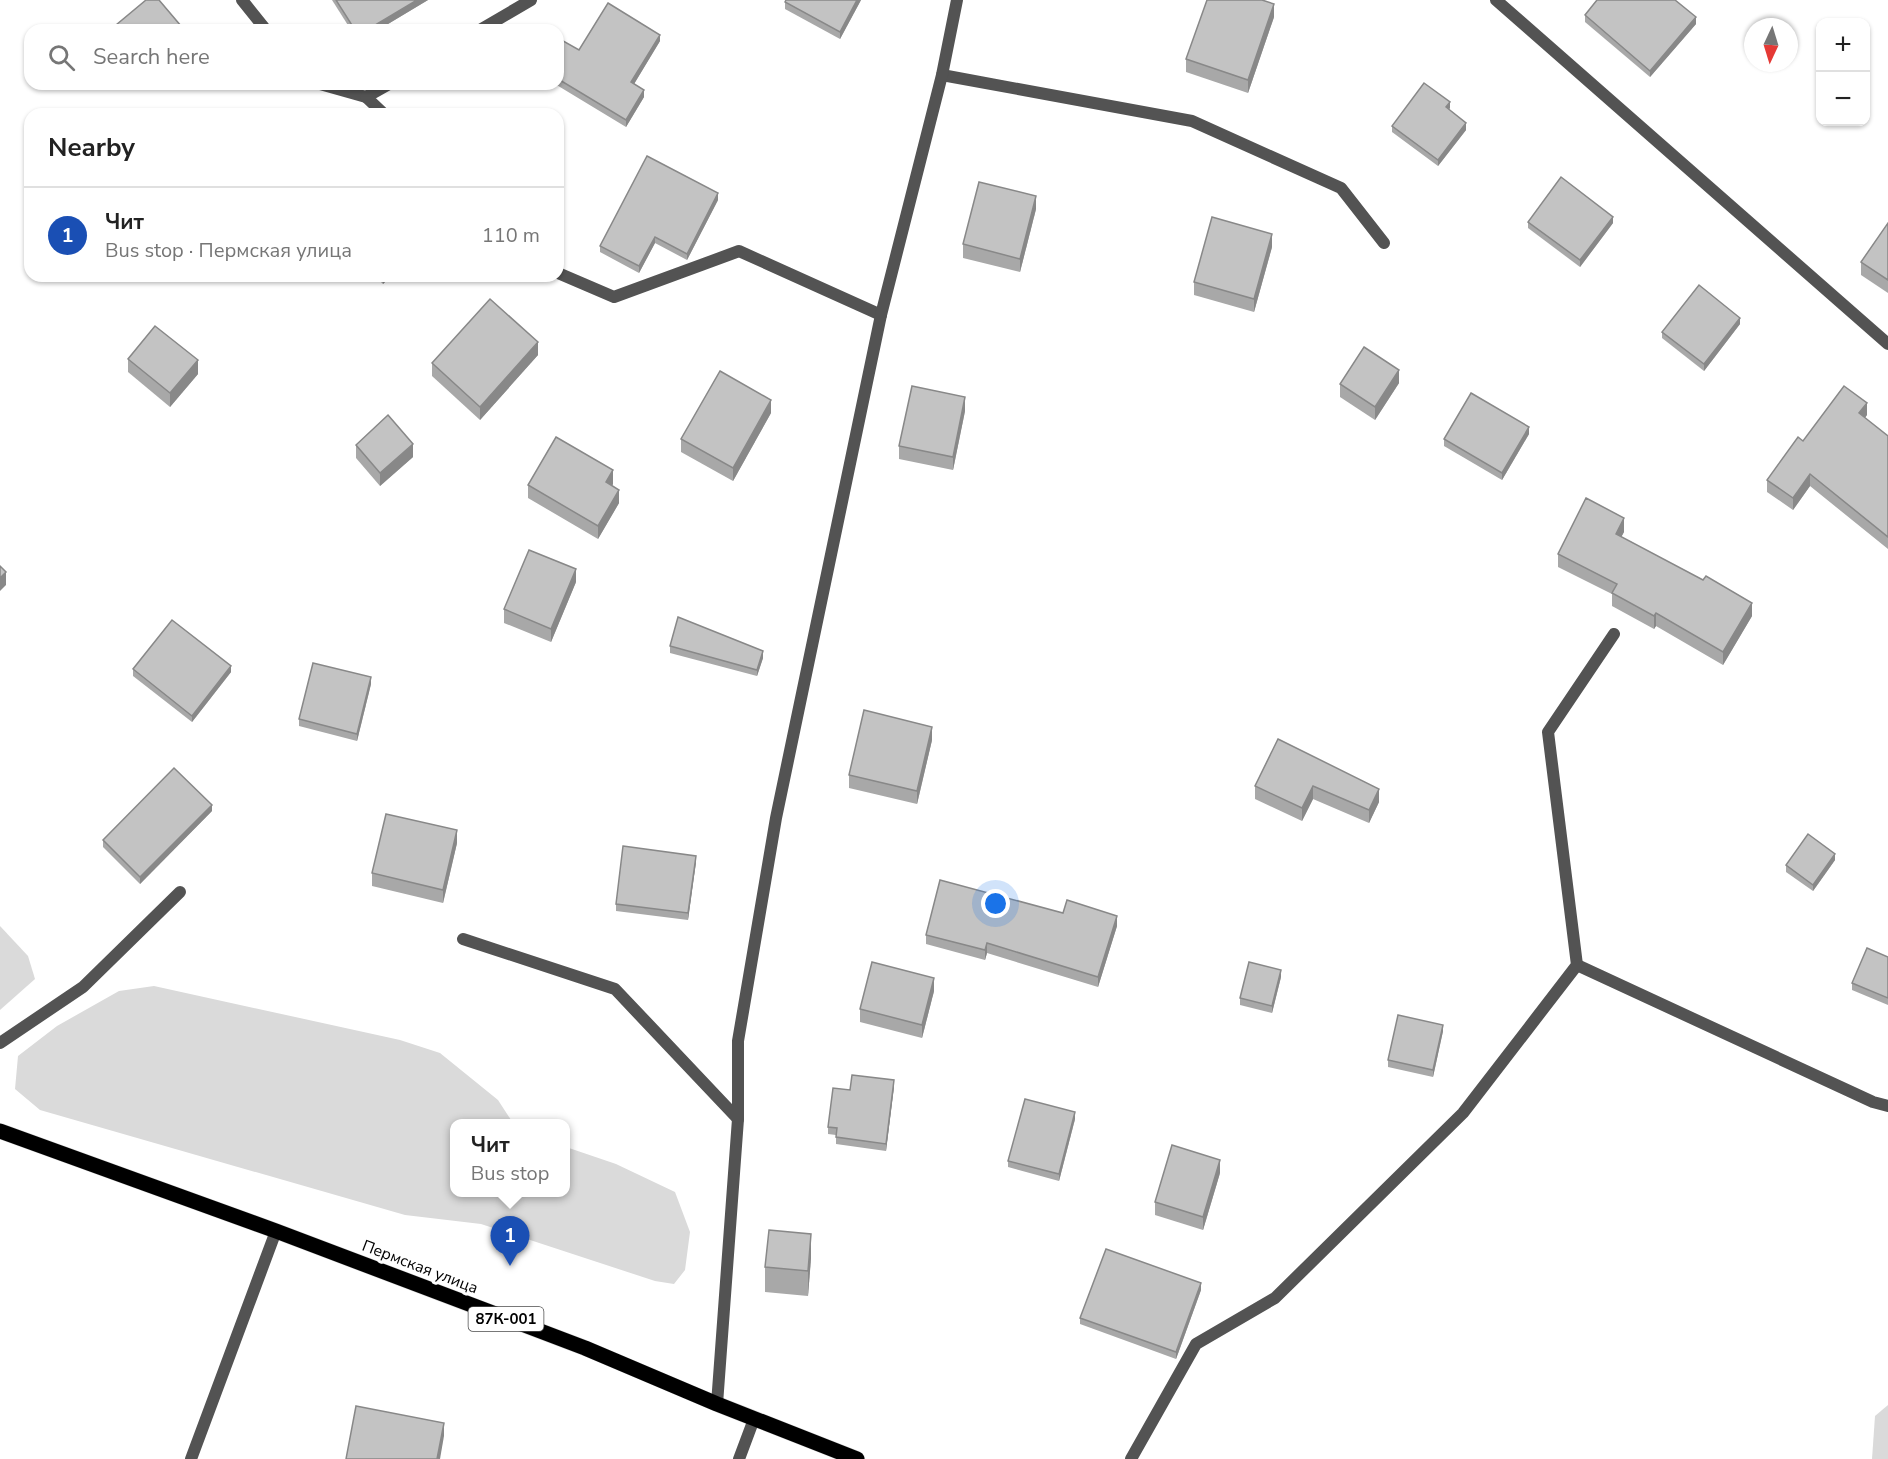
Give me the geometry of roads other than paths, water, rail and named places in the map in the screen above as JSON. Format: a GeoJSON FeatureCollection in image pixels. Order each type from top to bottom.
{"type":"FeatureCollection","features":[{"type":"Feature","properties":{"kind":"main road","name":"Пермская улица"},"geometry":{"type":"LineString","coordinates":[[0,1131],[276,1231],[585,1348],[717,1404],[857,1459]]}},
{"type":"Feature","properties":{"kind":"street"},"geometry":{"type":"LineString","coordinates":[[242,0],[261,24]]}},
{"type":"Feature","properties":{"kind":"street"},"geometry":{"type":"LineString","coordinates":[[490,24],[531,0]]}},
{"type":"Feature","properties":{"kind":"street"},"geometry":{"type":"LineString","coordinates":[[717,1404],[738,1119],[738,1041],[774,830],[881,315],[942,75],[957,0]]}},
{"type":"Feature","properties":{"kind":"street"},"geometry":{"type":"LineString","coordinates":[[1496,0],[1888,344]]}},
{"type":"Feature","properties":{"kind":"street"},"geometry":{"type":"LineString","coordinates":[[942,75],[1192,121],[1341,188],[1384,243]]}},
{"type":"Feature","properties":{"kind":"street"},"geometry":{"type":"LineString","coordinates":[[340,90],[366,98],[377,108]]}},
{"type":"Feature","properties":{"kind":"street"},"geometry":{"type":"LineString","coordinates":[[366,98],[379,90]]}},
{"type":"Feature","properties":{"kind":"street"},"geometry":{"type":"LineString","coordinates":[[564,276],[614,297],[740,251],[881,315]]}},
{"type":"Feature","properties":{"kind":"street"},"geometry":{"type":"LineString","coordinates":[[1131,1459],[1196,1344],[1275,1298],[1463,1113],[1577,964],[1548,732],[1614,634]]}},
{"type":"Feature","properties":{"kind":"street"},"geometry":{"type":"LineString","coordinates":[[0,1043],[83,987],[180,892]]}},
{"type":"Feature","properties":{"kind":"street"},"geometry":{"type":"LineString","coordinates":[[463,939],[615,989],[738,1119]]}},
{"type":"Feature","properties":{"kind":"street"},"geometry":{"type":"LineString","coordinates":[[1577,964],[1873,1102],[1888,1106]]}},
{"type":"Feature","properties":{"kind":"street"},"geometry":{"type":"LineString","coordinates":[[191,1459],[276,1231]]}},
{"type":"Feature","properties":{"kind":"street"},"geometry":{"type":"LineString","coordinates":[[739,1459],[754,1419]]}},
{"type":"Feature","properties":{"kind":"place","name":"Чит"},"geometry":{"type":"Point","coordinates":[510,1266]}}]}
